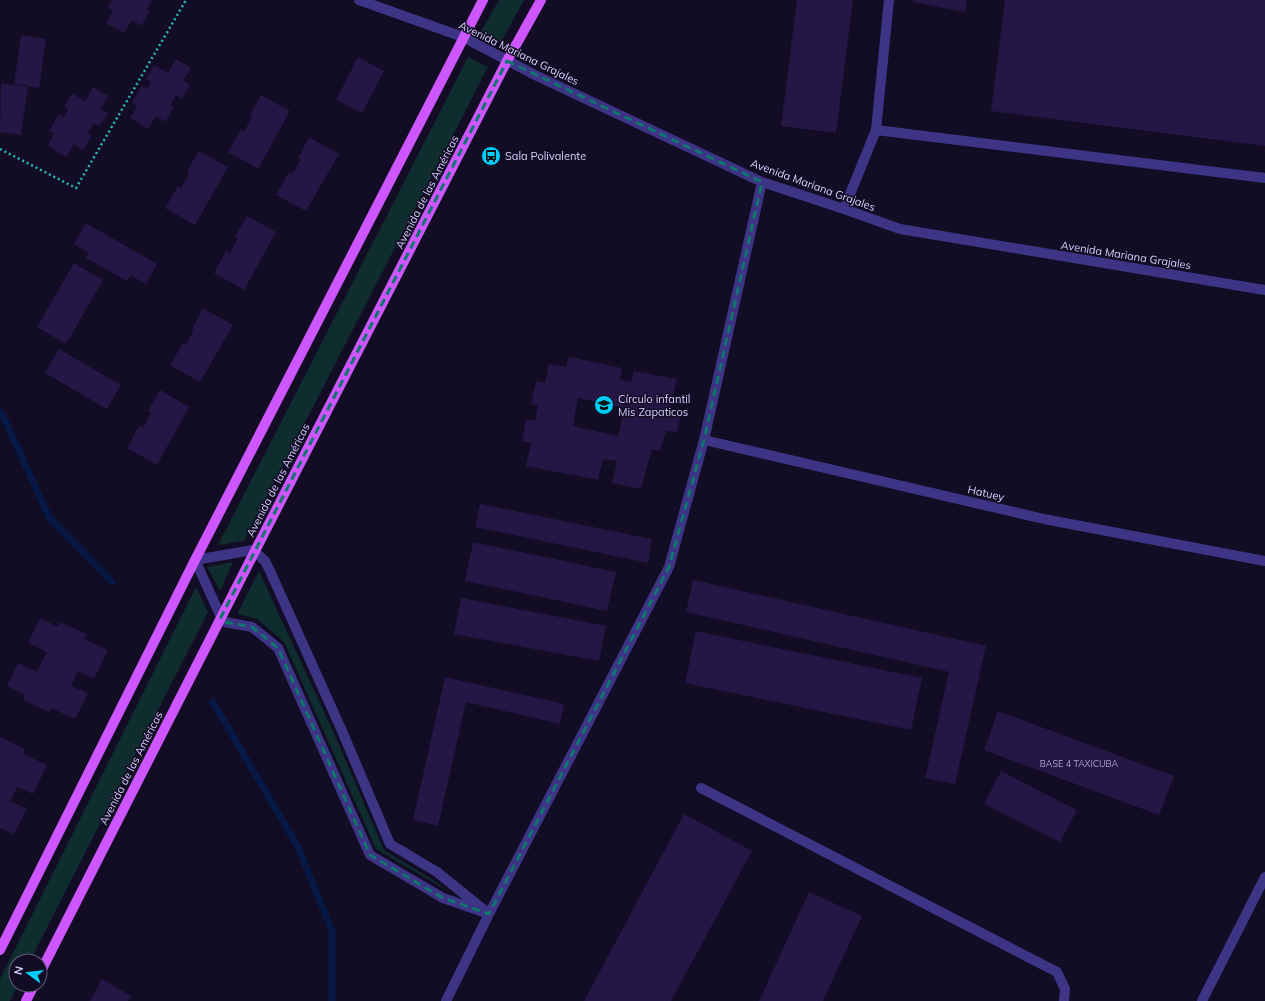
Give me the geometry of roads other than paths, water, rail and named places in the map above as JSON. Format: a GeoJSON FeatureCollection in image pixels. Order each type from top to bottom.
{"type":"FeatureCollection","features":[{"type":"Feature","properties":{"kind":"main road"},"geometry":{"type":"LineString","coordinates":[[0,950],[195,560],[483,0]]}},
{"type":"Feature","properties":{"kind":"main road","name":"Avenida de las Américas"},"geometry":{"type":"LineString","coordinates":[[48,957],[507,61],[541,0]]}},
{"type":"Feature","properties":{"kind":"street","name":"Avenida Mariana Grajales"},"geometry":{"type":"LineString","coordinates":[[359,0],[463,37],[507,61],[762,182],[844,209],[900,230],[1265,290]]}},
{"type":"Feature","properties":{"kind":"street"},"geometry":{"type":"LineString","coordinates":[[844,209],[876,130],[889,0]]}},
{"type":"Feature","properties":{"kind":"street"},"geometry":{"type":"LineString","coordinates":[[876,130],[1265,178]]}},
{"type":"Feature","properties":{"kind":"street"},"geometry":{"type":"LineString","coordinates":[[446,1001],[489,914],[669,567],[704,440],[762,182]]}},
{"type":"Feature","properties":{"kind":"street","name":"Hatuey"},"geometry":{"type":"LineString","coordinates":[[704,440],[1044,519],[1265,561]]}},
{"type":"Feature","properties":{"kind":"street"},"geometry":{"type":"LineString","coordinates":[[253,550],[266,561],[342,730],[390,844],[437,872],[489,914],[443,898],[370,855],[278,648],[252,627],[225,622],[221,617],[195,560],[253,550]]}},
{"type":"Feature","properties":{"kind":"street"},"geometry":{"type":"LineString","coordinates":[[701,788],[1057,972],[1065,989],[1064,1001]]}},
{"type":"Feature","properties":{"kind":"street"},"geometry":{"type":"LineString","coordinates":[[1202,1001],[1265,878]]}},
{"type":"Feature","properties":{"kind":"waterway"},"geometry":{"type":"LineString","coordinates":[[0,412],[49,517],[112,582]]}},
{"type":"Feature","properties":{"kind":"waterway"},"geometry":{"type":"LineString","coordinates":[[213,702],[298,847],[332,931],[332,1001]]}},
{"type":"Feature","properties":{"kind":"place","name":"Sala Polivalente"},"geometry":{"type":"Point","coordinates":[491,156]}},
{"type":"Feature","properties":{"kind":"place","name":"Círculo infantil Mis Zapaticos"},"geometry":{"type":"Point","coordinates":[604,405]}}]}
